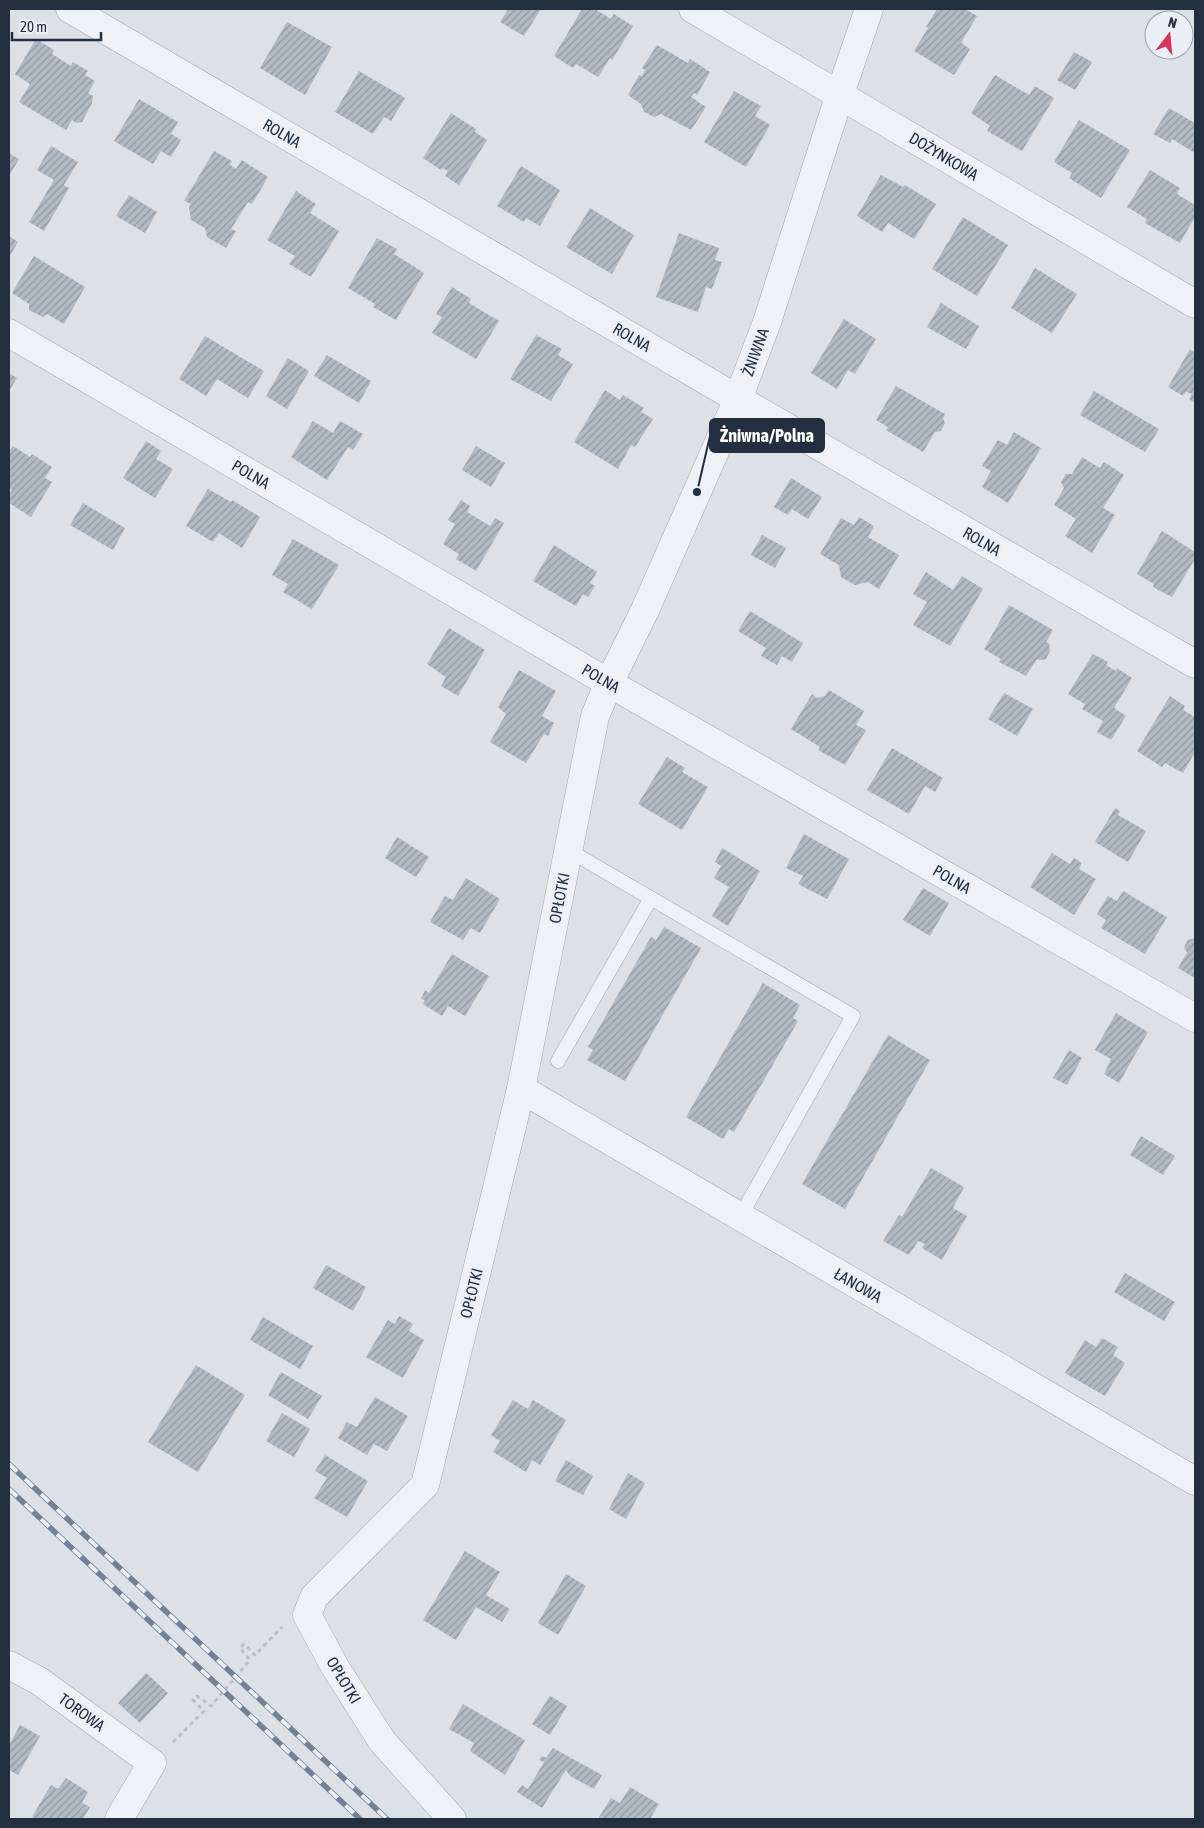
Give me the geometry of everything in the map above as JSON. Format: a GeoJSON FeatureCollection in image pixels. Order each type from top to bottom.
{"type":"FeatureCollection","features":[{"type":"Feature","properties":{"kind":"street","name":"ROLNA"},"geometry":{"type":"LineString","coordinates":[[70,9],[1195,664]]}},
{"type":"Feature","properties":{"kind":"street","name":"DOŻYNKOWA"},"geometry":{"type":"LineString","coordinates":[[693,9],[1195,304]]}},
{"type":"Feature","properties":{"kind":"street","name":"ŻNIWNA"},"geometry":{"type":"LineString","coordinates":[[609,683],[645,610],[738,399],[767,322],[869,9]]}},
{"type":"Feature","properties":{"kind":"street","name":"POLNA"},"geometry":{"type":"LineString","coordinates":[[9,334],[609,683],[1195,1018]]}},
{"type":"Feature","properties":{"kind":"street","name":"OPŁOTKI"},"geometry":{"type":"LineString","coordinates":[[452,1819],[382,1741],[335,1667],[307,1615],[314,1597],[425,1485],[521,1089],[595,716],[609,683]]}},
{"type":"Feature","properties":{"kind":"street","name":"ŁANOWA"},"geometry":{"type":"LineString","coordinates":[[521,1089],[1195,1481]]}},
{"type":"Feature","properties":{"kind":"street","name":"TOROWA"},"geometry":{"type":"LineString","coordinates":[[9,1665],[39,1681],[152,1763]]}},
{"type":"Feature","properties":{"kind":"street"},"geometry":{"type":"LineString","coordinates":[[119,1819],[152,1763]]}},
{"type":"Feature","properties":{"kind":"lane"},"geometry":{"type":"LineString","coordinates":[[568,850],[853,1016],[740,1217]]}},
{"type":"Feature","properties":{"kind":"lane"},"geometry":{"type":"LineString","coordinates":[[558,1061],[651,898]]}},
{"type":"Feature","properties":{"kind":"path"},"geometry":{"type":"LineString","coordinates":[[152,1763],[204,1710],[193,1700],[197,1696],[211,1706],[250,1660],[240,1648],[244,1644],[255,1655],[284,1625],[307,1615]]}},
{"type":"Feature","properties":{"kind":"building"},"geometry":{"type":"Polygon","coordinates":[[[508,9],[541,9],[524,36],[500,22],[508,9]]]}},
{"type":"Feature","properties":{"kind":"building"},"geometry":{"type":"Polygon","coordinates":[[[582,9],[595,9],[611,19],[614,14],[633,26],[612,60],[610,58],[598,77],[576,64],[573,68],[554,56],[582,9]]]}},
{"type":"Feature","properties":{"kind":"building"},"geometry":{"type":"Polygon","coordinates":[[[937,9],[965,9],[977,16],[961,43],[970,49],[954,75],[914,51],[937,9]]]}},
{"type":"Feature","properties":{"kind":"building"},"geometry":{"type":"Polygon","coordinates":[[[287,22],[332,47],[305,95],[260,68],[287,22]]]}},
{"type":"Feature","properties":{"kind":"building"},"geometry":{"type":"Polygon","coordinates":[[[36,39],[54,50],[52,54],[71,66],[73,62],[88,71],[85,75],[95,81],[88,93],[93,96],[92,103],[82,122],[76,123],[72,120],[66,130],[19,102],[30,84],[15,74],[36,39]]]}},
{"type":"Feature","properties":{"kind":"building"},"geometry":{"type":"Polygon","coordinates":[[[657,45],[688,63],[690,59],[710,72],[697,95],[694,93],[691,97],[706,107],[691,130],[661,114],[654,117],[644,112],[641,104],[628,95],[639,75],[642,76],[645,70],[642,68],[657,45]]]}},
{"type":"Feature","properties":{"kind":"building"},"geometry":{"type":"Polygon","coordinates":[[[1074,52],[1092,62],[1075,90],[1057,80],[1074,52]]]}},
{"type":"Feature","properties":{"kind":"building"},"geometry":{"type":"Polygon","coordinates":[[[359,71],[405,98],[391,121],[384,117],[373,134],[335,112],[359,71]]]}},
{"type":"Feature","properties":{"kind":"building"},"geometry":{"type":"Polygon","coordinates":[[[995,75],[1029,95],[1035,86],[1054,98],[1022,151],[987,131],[990,126],[971,113],[995,75]]]}},
{"type":"Feature","properties":{"kind":"building"},"geometry":{"type":"Polygon","coordinates":[[[734,91],[761,106],[755,116],[770,125],[746,167],[704,142],[734,91]]]}},
{"type":"Feature","properties":{"kind":"building"},"geometry":{"type":"Polygon","coordinates":[[[139,99],[178,122],[171,134],[181,140],[171,157],[161,151],[153,164],[114,141],[139,99]]]}},
{"type":"Feature","properties":{"kind":"building"},"geometry":{"type":"Polygon","coordinates":[[[1169,108],[1195,123],[1195,153],[1172,139],[1170,143],[1153,134],[1169,108]]]}},
{"type":"Feature","properties":{"kind":"building"},"geometry":{"type":"Polygon","coordinates":[[[451,113],[476,129],[475,132],[487,140],[459,185],[445,176],[448,171],[442,168],[441,170],[423,158],[451,113]]]}},
{"type":"Feature","properties":{"kind":"building"},"geometry":{"type":"Polygon","coordinates":[[[1079,120],[1130,150],[1101,198],[1069,178],[1072,173],[1054,162],[1079,120]]]}},
{"type":"Feature","properties":{"kind":"building"},"geometry":{"type":"Polygon","coordinates":[[[51,146],[78,162],[64,185],[69,188],[44,231],[29,222],[54,180],[37,170],[51,146]]]}},
{"type":"Feature","properties":{"kind":"building"},"geometry":{"type":"Polygon","coordinates":[[[214,151],[232,161],[230,165],[236,169],[242,160],[268,177],[252,204],[248,202],[231,229],[236,231],[226,248],[207,237],[205,228],[191,220],[189,207],[191,204],[184,201],[214,151]]]}},
{"type":"Feature","properties":{"kind":"building"},"geometry":{"type":"Polygon","coordinates":[[[9,153],[19,159],[9,176],[9,153]]]}},
{"type":"Feature","properties":{"kind":"building"},"geometry":{"type":"Polygon","coordinates":[[[521,166],[560,190],[540,226],[526,218],[524,222],[497,206],[521,166]]]}},
{"type":"Feature","properties":{"kind":"building"},"geometry":{"type":"Polygon","coordinates":[[[1150,170],[1180,188],[1177,194],[1195,205],[1195,217],[1180,243],[1145,223],[1147,219],[1127,207],[1150,170]]]}},
{"type":"Feature","properties":{"kind":"building"},"geometry":{"type":"Polygon","coordinates":[[[881,175],[903,187],[905,185],[936,204],[914,239],[888,223],[882,232],[857,216],[881,175]]]}},
{"type":"Feature","properties":{"kind":"building"},"geometry":{"type":"Polygon","coordinates":[[[296,191],[316,204],[310,213],[339,231],[311,277],[289,264],[295,256],[267,240],[296,191]]]}},
{"type":"Feature","properties":{"kind":"building"},"geometry":{"type":"Polygon","coordinates":[[[129,195],[157,212],[145,233],[116,216],[129,195]]]}},
{"type":"Feature","properties":{"kind":"building"},"geometry":{"type":"Polygon","coordinates":[[[590,208],[634,235],[612,274],[566,247],[590,208]]]}},
{"type":"Feature","properties":{"kind":"building"},"geometry":{"type":"Polygon","coordinates":[[[963,217],[1008,245],[977,296],[932,269],[963,217]]]}},
{"type":"Feature","properties":{"kind":"building"},"geometry":{"type":"Polygon","coordinates":[[[679,233],[719,248],[715,260],[722,262],[712,289],[706,287],[698,312],[656,297],[679,233]]]}},
{"type":"Feature","properties":{"kind":"building"},"geometry":{"type":"Polygon","coordinates":[[[9,236],[18,242],[9,257],[9,236]]]}},
{"type":"Feature","properties":{"kind":"building"},"geometry":{"type":"Polygon","coordinates":[[[377,238],[397,249],[394,254],[424,273],[396,320],[373,307],[375,304],[348,288],[377,238]]]}},
{"type":"Feature","properties":{"kind":"building"},"geometry":{"type":"Polygon","coordinates":[[[34,256],[85,287],[64,324],[47,314],[43,317],[29,310],[29,304],[12,293],[34,256]]]}},
{"type":"Feature","properties":{"kind":"building"},"geometry":{"type":"Polygon","coordinates":[[[1035,268],[1077,294],[1052,333],[1011,308],[1035,268]]]}},
{"type":"Feature","properties":{"kind":"building"},"geometry":{"type":"Polygon","coordinates":[[[452,287],[471,299],[469,303],[499,321],[476,359],[432,333],[442,317],[436,314],[452,287]]]}},
{"type":"Feature","properties":{"kind":"building"},"geometry":{"type":"Polygon","coordinates":[[[941,303],[979,326],[966,349],[927,327],[941,303]]]}},
{"type":"Feature","properties":{"kind":"building"},"geometry":{"type":"Polygon","coordinates":[[[844,319],[876,339],[855,374],[848,370],[837,389],[811,373],[844,319]]]}},
{"type":"Feature","properties":{"kind":"building"},"geometry":{"type":"Polygon","coordinates":[[[536,335],[562,349],[558,355],[573,364],[551,401],[510,379],[536,335]]]}},
{"type":"Feature","properties":{"kind":"building"},"geometry":{"type":"Polygon","coordinates":[[[205,336],[264,371],[248,398],[217,379],[206,396],[179,379],[205,336]]]}},
{"type":"Feature","properties":{"kind":"building"},"geometry":{"type":"Polygon","coordinates":[[[1190,349],[1195,353],[1195,403],[1189,399],[1192,394],[1186,392],[1183,396],[1168,387],[1190,349]]]}},
{"type":"Feature","properties":{"kind":"building"},"geometry":{"type":"Polygon","coordinates":[[[327,355],[371,381],[359,403],[314,376],[327,355]]]}},
{"type":"Feature","properties":{"kind":"building"},"geometry":{"type":"Polygon","coordinates":[[[288,358],[309,371],[287,409],[266,396],[288,358]]]}},
{"type":"Feature","properties":{"kind":"building"},"geometry":{"type":"Polygon","coordinates":[[[9,373],[17,378],[9,391],[9,373]]]}},
{"type":"Feature","properties":{"kind":"building"},"geometry":{"type":"Polygon","coordinates":[[[896,386],[945,414],[943,418],[945,423],[941,431],[935,432],[923,452],[886,430],[888,427],[876,420],[896,386]]]}},
{"type":"Feature","properties":{"kind":"building"},"geometry":{"type":"Polygon","coordinates":[[[605,390],[620,400],[623,395],[644,408],[641,412],[653,419],[635,447],[631,445],[618,469],[574,442],[605,390]]]}},
{"type":"Feature","properties":{"kind":"building"},"geometry":{"type":"Polygon","coordinates":[[[1094,391],[1159,429],[1145,452],[1080,415],[1094,391]]]}},
{"type":"Feature","properties":{"kind":"building"},"geometry":{"type":"Polygon","coordinates":[[[313,421],[333,433],[340,421],[363,434],[353,450],[348,447],[327,480],[291,457],[313,421]]]}},
{"type":"Feature","properties":{"kind":"building"},"geometry":{"type":"Polygon","coordinates":[[[1014,432],[1041,448],[1008,503],[982,487],[991,471],[982,466],[998,440],[1007,445],[1014,432]]]}},
{"type":"Feature","properties":{"kind":"building"},"geometry":{"type":"Polygon","coordinates":[[[146,441],[161,451],[156,459],[173,469],[155,498],[123,478],[146,441]]]}},
{"type":"Feature","properties":{"kind":"building"},"geometry":{"type":"Polygon","coordinates":[[[13,446],[30,457],[32,454],[52,467],[45,478],[52,482],[31,517],[9,503],[9,495],[12,490],[9,487],[9,452],[13,446]]]}},
{"type":"Feature","properties":{"kind":"building"},"geometry":{"type":"Polygon","coordinates":[[[476,446],[505,463],[491,487],[462,470],[476,446]]]}},
{"type":"Feature","properties":{"kind":"building"},"geometry":{"type":"Polygon","coordinates":[[[1082,457],[1100,468],[1104,462],[1124,475],[1103,508],[1115,515],[1092,553],[1065,536],[1076,519],[1054,505],[1064,488],[1061,482],[1066,474],[1072,474],[1082,457]]]}},
{"type":"Feature","properties":{"kind":"building"},"geometry":{"type":"Polygon","coordinates":[[[791,478],[822,497],[808,519],[792,509],[788,515],[774,507],[791,478]]]}},
{"type":"Feature","properties":{"kind":"building"},"geometry":{"type":"Polygon","coordinates":[[[208,489],[231,502],[232,500],[260,517],[242,548],[219,533],[213,542],[186,526],[208,489]]]}},
{"type":"Feature","properties":{"kind":"building"},"geometry":{"type":"Polygon","coordinates":[[[461,500],[470,506],[467,512],[490,526],[495,518],[504,523],[476,571],[456,559],[459,554],[443,544],[455,524],[448,520],[461,500]]]}},
{"type":"Feature","properties":{"kind":"building"},"geometry":{"type":"Polygon","coordinates":[[[83,503],[125,528],[113,550],[70,525],[83,503]]]}},
{"type":"Feature","properties":{"kind":"building"},"geometry":{"type":"Polygon","coordinates":[[[859,517],[874,526],[868,537],[899,555],[879,589],[868,582],[855,585],[841,577],[839,565],[820,554],[841,518],[854,525],[859,517]]]}},
{"type":"Feature","properties":{"kind":"building"},"geometry":{"type":"Polygon","coordinates":[[[1162,531],[1195,552],[1195,559],[1172,597],[1153,587],[1154,584],[1137,574],[1162,531]]]}},
{"type":"Feature","properties":{"kind":"building"},"geometry":{"type":"Polygon","coordinates":[[[762,535],[786,548],[775,568],[751,555],[762,535]]]}},
{"type":"Feature","properties":{"kind":"building"},"geometry":{"type":"Polygon","coordinates":[[[293,539],[339,565],[312,609],[283,592],[288,584],[272,575],[293,539]]]}},
{"type":"Feature","properties":{"kind":"building"},"geometry":{"type":"Polygon","coordinates":[[[554,545],[597,572],[590,583],[595,586],[588,597],[583,594],[576,606],[533,581],[554,545]]]}},
{"type":"Feature","properties":{"kind":"building"},"geometry":{"type":"Polygon","coordinates":[[[926,572],[953,590],[962,576],[983,589],[950,646],[913,625],[927,602],[913,594],[926,572]]]}},
{"type":"Feature","properties":{"kind":"building"},"geometry":{"type":"Polygon","coordinates":[[[1009,605],[1053,630],[1046,642],[1049,643],[1050,651],[1046,659],[1037,659],[1026,676],[999,662],[1001,659],[984,649],[1009,605]]]}},
{"type":"Feature","properties":{"kind":"building"},"geometry":{"type":"Polygon","coordinates":[[[750,611],[803,643],[792,662],[782,656],[777,665],[761,656],[766,648],[738,631],[750,611]]]}},
{"type":"Feature","properties":{"kind":"building"},"geometry":{"type":"Polygon","coordinates":[[[449,628],[485,650],[458,696],[441,686],[446,677],[427,664],[449,628]]]}},
{"type":"Feature","properties":{"kind":"building"},"geometry":{"type":"Polygon","coordinates":[[[1093,654],[1108,662],[1106,665],[1116,671],[1117,668],[1132,678],[1114,708],[1126,716],[1111,740],[1097,732],[1103,721],[1082,709],[1085,704],[1068,694],[1093,654]]]}},
{"type":"Feature","properties":{"kind":"building"},"geometry":{"type":"Polygon","coordinates":[[[519,670],[556,691],[542,716],[554,723],[548,736],[544,734],[526,763],[490,742],[506,714],[498,707],[519,670]]]}},
{"type":"Feature","properties":{"kind":"building"},"geometry":{"type":"Polygon","coordinates":[[[829,690],[864,711],[856,725],[866,730],[845,765],[818,750],[820,747],[791,729],[812,694],[817,698],[825,696],[829,690]]]}},
{"type":"Feature","properties":{"kind":"building"},"geometry":{"type":"Polygon","coordinates":[[[1004,693],[1033,709],[1017,736],[988,719],[1004,693]]]}},
{"type":"Feature","properties":{"kind":"building"},"geometry":{"type":"Polygon","coordinates":[[[1170,696],[1185,706],[1183,710],[1195,717],[1195,752],[1183,773],[1165,763],[1162,767],[1137,751],[1170,696]]]}},
{"type":"Feature","properties":{"kind":"building"},"geometry":{"type":"Polygon","coordinates":[[[892,748],[943,778],[935,792],[925,786],[909,814],[867,790],[892,748]]]}},
{"type":"Feature","properties":{"kind":"building"},"geometry":{"type":"Polygon","coordinates":[[[667,757],[685,768],[682,772],[708,787],[682,830],[638,804],[667,757]]]}},
{"type":"Feature","properties":{"kind":"building"},"geometry":{"type":"Polygon","coordinates":[[[1115,808],[1120,811],[1118,815],[1146,831],[1128,862],[1095,842],[1115,808]]]}},
{"type":"Feature","properties":{"kind":"building"},"geometry":{"type":"Polygon","coordinates":[[[804,834],[849,859],[827,899],[798,884],[803,876],[786,868],[804,834]]]}},
{"type":"Feature","properties":{"kind":"building"},"geometry":{"type":"Polygon","coordinates":[[[397,837],[429,857],[416,877],[385,858],[397,837]]]}},
{"type":"Feature","properties":{"kind":"building"},"geometry":{"type":"Polygon","coordinates":[[[722,848],[760,871],[728,926],[712,916],[729,887],[714,878],[721,866],[715,862],[722,848]]]}},
{"type":"Feature","properties":{"kind":"building"},"geometry":{"type":"Polygon","coordinates":[[[1052,853],[1070,864],[1074,858],[1082,863],[1079,869],[1096,879],[1074,915],[1030,887],[1052,853]]]}},
{"type":"Feature","properties":{"kind":"building"},"geometry":{"type":"Polygon","coordinates":[[[466,878],[500,899],[480,933],[471,928],[463,940],[430,922],[445,896],[453,900],[466,878]]]}},
{"type":"Feature","properties":{"kind":"building"},"geometry":{"type":"Polygon","coordinates":[[[923,888],[949,903],[930,936],[903,920],[923,888]]]}},
{"type":"Feature","properties":{"kind":"building"},"geometry":{"type":"Polygon","coordinates":[[[1123,891],[1167,917],[1145,954],[1101,928],[1106,920],[1097,914],[1108,896],[1117,901],[1123,891]]]}},
{"type":"Feature","properties":{"kind":"building"},"geometry":{"type":"Polygon","coordinates":[[[664,927],[701,948],[625,1081],[587,1060],[593,1050],[588,1047],[651,937],[656,940],[664,927]]]}},
{"type":"Feature","properties":{"kind":"building"},"geometry":{"type":"Polygon","coordinates":[[[1195,938],[1195,978],[1178,968],[1187,953],[1184,947],[1188,940],[1195,938]]]}},
{"type":"Feature","properties":{"kind":"building"},"geometry":{"type":"Polygon","coordinates":[[[452,954],[489,976],[465,1016],[448,1006],[442,1016],[423,1004],[425,1000],[421,999],[425,990],[429,993],[452,954]]]}},
{"type":"Feature","properties":{"kind":"building"},"geometry":{"type":"Polygon","coordinates":[[[763,983],[800,1005],[793,1018],[798,1021],[734,1132],[729,1129],[723,1139],[686,1117],[763,983]]]}},
{"type":"Feature","properties":{"kind":"building"},"geometry":{"type":"Polygon","coordinates":[[[1116,1013],[1148,1032],[1119,1083],[1104,1074],[1111,1059],[1095,1050],[1116,1013]]]}},
{"type":"Feature","properties":{"kind":"building"},"geometry":{"type":"Polygon","coordinates":[[[888,1035],[930,1060],[845,1209],[802,1184],[888,1035]]]}},
{"type":"Feature","properties":{"kind":"building"},"geometry":{"type":"Polygon","coordinates":[[[1069,1050],[1082,1058],[1067,1085],[1053,1078],[1069,1050]]]}},
{"type":"Feature","properties":{"kind":"building"},"geometry":{"type":"Polygon","coordinates":[[[1141,1136],[1175,1156],[1163,1175],[1130,1155],[1141,1136]]]}},
{"type":"Feature","properties":{"kind":"building"},"geometry":{"type":"Polygon","coordinates":[[[931,1168],[964,1187],[953,1208],[967,1216],[942,1260],[922,1248],[925,1244],[918,1241],[909,1255],[883,1241],[899,1215],[902,1217],[931,1168]]]}},
{"type":"Feature","properties":{"kind":"building"},"geometry":{"type":"Polygon","coordinates":[[[326,1265],[366,1287],[353,1311],[313,1288],[326,1265]]]}},
{"type":"Feature","properties":{"kind":"building"},"geometry":{"type":"Polygon","coordinates":[[[1125,1273],[1175,1302],[1164,1321],[1114,1292],[1125,1273]]]}},
{"type":"Feature","properties":{"kind":"building"},"geometry":{"type":"Polygon","coordinates":[[[399,1316],[413,1324],[409,1331],[424,1340],[403,1378],[366,1357],[388,1320],[395,1324],[399,1316]]]}},
{"type":"Feature","properties":{"kind":"building"},"geometry":{"type":"Polygon","coordinates":[[[263,1317],[313,1346],[300,1369],[250,1340],[263,1317]]]}},
{"type":"Feature","properties":{"kind":"building"},"geometry":{"type":"Polygon","coordinates":[[[1102,1338],[1118,1347],[1113,1355],[1125,1363],[1105,1396],[1065,1373],[1085,1340],[1096,1347],[1102,1338]]]}},
{"type":"Feature","properties":{"kind":"building"},"geometry":{"type":"Polygon","coordinates":[[[196,1365],[245,1395],[198,1472],[148,1442],[196,1365]]]}},
{"type":"Feature","properties":{"kind":"building"},"geometry":{"type":"Polygon","coordinates":[[[281,1372],[322,1396],[308,1419],[268,1395],[281,1372]]]}},
{"type":"Feature","properties":{"kind":"building"},"geometry":{"type":"Polygon","coordinates":[[[375,1397],[408,1416],[387,1451],[374,1444],[367,1455],[338,1438],[347,1422],[357,1427],[375,1397]]]}},
{"type":"Feature","properties":{"kind":"building"},"geometry":{"type":"Polygon","coordinates":[[[513,1400],[528,1409],[533,1400],[566,1420],[540,1465],[532,1460],[526,1472],[493,1452],[500,1441],[491,1435],[513,1400]]]}},
{"type":"Feature","properties":{"kind":"building"},"geometry":{"type":"Polygon","coordinates":[[[282,1413],[310,1429],[294,1457],[266,1441],[282,1413]]]}},
{"type":"Feature","properties":{"kind":"building"},"geometry":{"type":"Polygon","coordinates":[[[325,1455],[368,1481],[347,1517],[314,1498],[327,1478],[315,1471],[325,1455]]]}},
{"type":"Feature","properties":{"kind":"building"},"geometry":{"type":"Polygon","coordinates":[[[566,1460],[593,1476],[583,1495],[555,1481],[566,1460]]]}},
{"type":"Feature","properties":{"kind":"building"},"geometry":{"type":"Polygon","coordinates":[[[628,1473],[645,1483],[626,1519],[609,1509],[628,1473]]]}},
{"type":"Feature","properties":{"kind":"building"},"geometry":{"type":"Polygon","coordinates":[[[465,1551],[500,1572],[486,1595],[510,1609],[502,1622],[476,1607],[456,1640],[423,1620],[465,1551]]]}},
{"type":"Feature","properties":{"kind":"building"},"geometry":{"type":"Polygon","coordinates":[[[566,1574],[586,1586],[558,1635],[538,1623],[566,1574]]]}},
{"type":"Feature","properties":{"kind":"building"},"geometry":{"type":"Polygon","coordinates":[[[146,1673],[168,1693],[140,1723],[118,1703],[146,1673]]]}},
{"type":"Feature","properties":{"kind":"building"},"geometry":{"type":"Polygon","coordinates":[[[550,1696],[567,1706],[550,1735],[532,1724],[550,1696]]]}},
{"type":"Feature","properties":{"kind":"building"},"geometry":{"type":"Polygon","coordinates":[[[463,1704],[525,1740],[505,1775],[470,1751],[474,1743],[449,1729],[463,1704]]]}},
{"type":"Feature","properties":{"kind":"building"},"geometry":{"type":"Polygon","coordinates":[[[20,1725],[40,1736],[18,1775],[9,1770],[9,1745],[20,1725]]]}},
{"type":"Feature","properties":{"kind":"building"},"geometry":{"type":"Polygon","coordinates":[[[553,1748],[602,1775],[594,1789],[570,1776],[566,1770],[542,1808],[517,1792],[522,1785],[528,1789],[544,1762],[539,1760],[542,1756],[546,1758],[553,1748]]]}},
{"type":"Feature","properties":{"kind":"building"},"geometry":{"type":"Polygon","coordinates":[[[66,1778],[88,1792],[82,1803],[90,1807],[83,1819],[36,1819],[32,1817],[51,1785],[58,1789],[66,1778]]]}},
{"type":"Feature","properties":{"kind":"building"},"geometry":{"type":"Polygon","coordinates":[[[630,1787],[659,1804],[650,1819],[598,1819],[611,1798],[620,1803],[630,1787]]]}},
{"type":"Feature","properties":{"kind":"railway"},"geometry":{"type":"LineString","coordinates":[[9,1464],[387,1819]]}},
{"type":"Feature","properties":{"kind":"railway"},"geometry":{"type":"LineString","coordinates":[[9,1489],[360,1819]]}},
{"type":"Feature","properties":{"kind":"place","name":"Żniwna/Polna"},"geometry":{"type":"Point","coordinates":[697,492]}}]}
